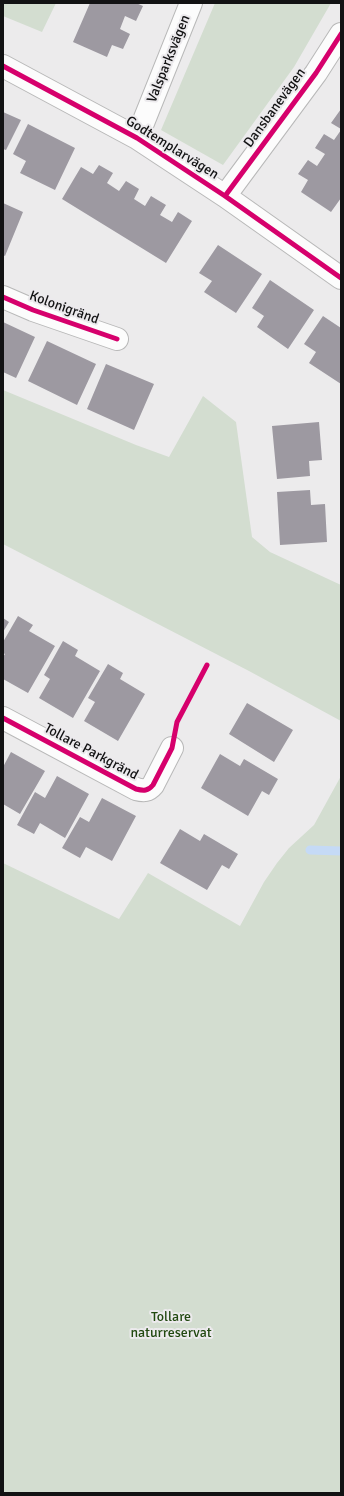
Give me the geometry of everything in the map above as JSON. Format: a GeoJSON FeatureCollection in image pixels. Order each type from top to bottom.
{"type":"FeatureCollection","features":[{"type":"Feature","properties":{"kind":"street","name":"Valsparksvägen"},"geometry":{"type":"LineString","coordinates":[[137,138],[191,3]]}},
{"type":"Feature","properties":{"kind":"street","name":"Dansbanevägen"},"geometry":{"type":"LineString","coordinates":[[225,196],[316,73],[341,34]]}},
{"type":"Feature","properties":{"kind":"street","name":"Godtemplarvägen"},"geometry":{"type":"LineString","coordinates":[[3,66],[137,138],[225,196],[341,278]]}},
{"type":"Feature","properties":{"kind":"street","name":"Kolonigränd"},"geometry":{"type":"LineString","coordinates":[[3,297],[33,310],[117,339]]}},
{"type":"Feature","properties":{"kind":"street","name":"Tollare Parkgränd"},"geometry":{"type":"LineString","coordinates":[[3,718],[136,790],[143,791],[150,789],[172,748]]}},
{"type":"Feature","properties":{"kind":"green space"},"geometry":{"type":"Polygon","coordinates":[[[3,3],[56,3],[42,32],[3,16],[3,3]]]}},
{"type":"Feature","properties":{"kind":"green space"},"geometry":{"type":"Polygon","coordinates":[[[215,3],[331,3],[294,67],[223,165],[161,130],[215,3]]]}},
{"type":"Feature","properties":{"kind":"green space"},"geometry":{"type":"Polygon","coordinates":[[[3,390],[136,445],[169,457],[203,396],[236,422],[252,537],[270,552],[341,585],[341,721],[249,671],[3,544],[3,390]]]}},
{"type":"Feature","properties":{"kind":"green space","name":"Tollare naturreservat"},"geometry":{"type":"Polygon","coordinates":[[[341,776],[341,1493],[3,1493],[3,863],[119,919],[148,873],[240,926],[264,882],[277,863],[289,848],[314,825],[341,776]]]}},
{"type":"Feature","properties":{"kind":"building"},"geometry":{"type":"Polygon","coordinates":[[[90,3],[136,3],[143,6],[136,21],[125,16],[120,29],[130,34],[123,49],[112,45],[107,57],[73,42],[90,3]]]}},
{"type":"Feature","properties":{"kind":"building"},"geometry":{"type":"Polygon","coordinates":[[[341,109],[341,129],[331,123],[341,109]]]}},
{"type":"Feature","properties":{"kind":"building"},"geometry":{"type":"Polygon","coordinates":[[[3,112],[21,120],[6,150],[3,149],[3,112]]]}},
{"type":"Feature","properties":{"kind":"building"},"geometry":{"type":"Polygon","coordinates":[[[28,124],[75,148],[55,190],[20,173],[26,161],[13,154],[28,124]]]}},
{"type":"Feature","properties":{"kind":"building"},"geometry":{"type":"Polygon","coordinates":[[[341,130],[341,198],[331,212],[301,192],[308,180],[298,174],[308,160],[317,166],[325,154],[315,148],[324,134],[334,140],[341,130]]]}},
{"type":"Feature","properties":{"kind":"building"},"geometry":{"type":"Polygon","coordinates":[[[99,165],[113,173],[107,183],[119,191],[126,181],[139,189],[134,199],[145,206],[151,196],[166,205],[160,215],[172,222],[178,212],[192,221],[166,263],[62,199],[81,167],[93,174],[99,165]]]}},
{"type":"Feature","properties":{"kind":"building"},"geometry":{"type":"Polygon","coordinates":[[[3,203],[23,212],[5,256],[3,255],[3,203]]]}},
{"type":"Feature","properties":{"kind":"building"},"geometry":{"type":"Polygon","coordinates":[[[218,245],[262,274],[236,313],[204,292],[212,281],[199,273],[218,245]]]}},
{"type":"Feature","properties":{"kind":"building"},"geometry":{"type":"Polygon","coordinates":[[[270,280],[314,310],[288,349],[257,327],[264,316],[252,308],[270,280]]]}},
{"type":"Feature","properties":{"kind":"building"},"geometry":{"type":"Polygon","coordinates":[[[323,316],[341,328],[341,384],[309,363],[316,352],[304,344],[323,316]]]}},
{"type":"Feature","properties":{"kind":"building"},"geometry":{"type":"Polygon","coordinates":[[[3,322],[35,337],[16,378],[3,372],[3,322]]]}},
{"type":"Feature","properties":{"kind":"building"},"geometry":{"type":"Polygon","coordinates":[[[47,341],[96,364],[77,405],[28,381],[47,341]]]}},
{"type":"Feature","properties":{"kind":"building"},"geometry":{"type":"Polygon","coordinates":[[[106,364],[154,384],[134,430],[87,409],[106,364]]]}},
{"type":"Feature","properties":{"kind":"building"},"geometry":{"type":"Polygon","coordinates":[[[319,422],[322,460],[309,461],[310,476],[277,479],[272,426],[319,422]]]}},
{"type":"Feature","properties":{"kind":"building"},"geometry":{"type":"Polygon","coordinates":[[[310,490],[311,505],[325,504],[327,542],[280,545],[277,492],[310,490]]]}},
{"type":"Feature","properties":{"kind":"building"},"geometry":{"type":"Polygon","coordinates":[[[18,616],[33,625],[29,631],[55,646],[28,693],[3,679],[3,657],[5,654],[3,653],[3,642],[18,616]]]}},
{"type":"Feature","properties":{"kind":"building"},"geometry":{"type":"Polygon","coordinates":[[[3,618],[9,622],[3,632],[3,618]]]}},
{"type":"Feature","properties":{"kind":"building"},"geometry":{"type":"Polygon","coordinates":[[[63,641],[78,650],[75,656],[100,671],[73,718],[39,698],[50,679],[44,675],[63,641]]]}},
{"type":"Feature","properties":{"kind":"building"},"geometry":{"type":"Polygon","coordinates":[[[108,664],[123,673],[120,679],[145,694],[118,741],[84,721],[95,702],[88,698],[108,664]]]}},
{"type":"Feature","properties":{"kind":"building"},"geometry":{"type":"Polygon","coordinates":[[[247,703],[293,730],[274,762],[229,734],[247,703]]]}},
{"type":"Feature","properties":{"kind":"building"},"geometry":{"type":"Polygon","coordinates":[[[11,752],[45,771],[20,814],[3,804],[3,767],[11,752]]]}},
{"type":"Feature","properties":{"kind":"building"},"geometry":{"type":"Polygon","coordinates":[[[220,754],[240,766],[244,759],[278,779],[269,795],[262,791],[248,816],[201,788],[220,754]]]}},
{"type":"Feature","properties":{"kind":"building"},"geometry":{"type":"Polygon","coordinates":[[[57,776],[89,794],[65,838],[40,823],[34,834],[17,825],[35,792],[45,798],[57,776]]]}},
{"type":"Feature","properties":{"kind":"building"},"geometry":{"type":"Polygon","coordinates":[[[102,798],[136,816],[112,861],[86,847],[80,858],[62,848],[80,817],[89,822],[102,798]]]}},
{"type":"Feature","properties":{"kind":"building"},"geometry":{"type":"Polygon","coordinates":[[[180,829],[200,841],[204,834],[238,854],[229,869],[222,865],[207,890],[160,863],[180,829]]]}},
{"type":"Feature","properties":{"kind":"waterway"},"geometry":{"type":"LineString","coordinates":[[310,850],[341,851]]}},
{"type":"Feature","properties":{"kind":"cycle path"},"geometry":{"type":"LineString","coordinates":[[225,196],[316,73],[341,34]]}},
{"type":"Feature","properties":{"kind":"cycle path"},"geometry":{"type":"LineString","coordinates":[[3,66],[137,138],[225,196],[341,278]]}},
{"type":"Feature","properties":{"kind":"cycle path"},"geometry":{"type":"LineString","coordinates":[[3,297],[33,310],[117,339]]}},
{"type":"Feature","properties":{"kind":"cycle path"},"geometry":{"type":"LineString","coordinates":[[3,718],[136,789],[146,790],[153,785],[172,748],[177,722],[207,665]]}}]}
